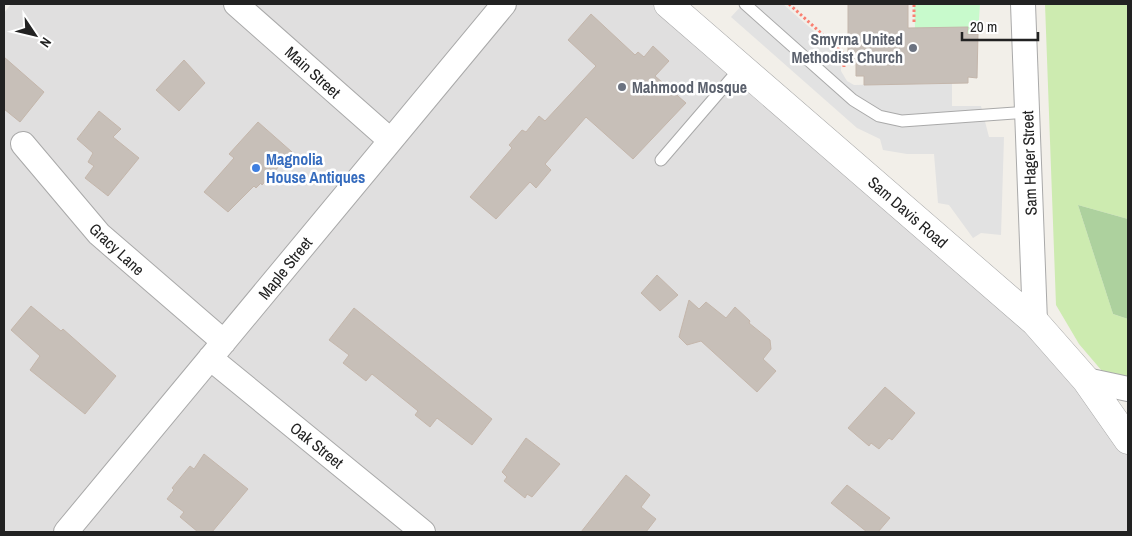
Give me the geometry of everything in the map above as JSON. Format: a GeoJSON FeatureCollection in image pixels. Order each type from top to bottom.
{"type":"FeatureCollection","features":[{"type":"Feature","properties":{"kind":"street","name":"Main Street"},"geometry":{"type":"LineString","coordinates":[[236,4],[390,140]]}},
{"type":"Feature","properties":{"kind":"street","name":"Maple Street"},"geometry":{"type":"LineString","coordinates":[[66,532],[504,4]]}},
{"type":"Feature","properties":{"kind":"street","name":"Sam Hager Street"},"geometry":{"type":"LineString","coordinates":[[1023,4],[1035,322]]}},
{"type":"Feature","properties":{"kind":"street","name":"Sam Davis Road"},"geometry":{"type":"LineString","coordinates":[[679,7],[741,67],[1035,322],[1086,380],[1128,440]]}},
{"type":"Feature","properties":{"kind":"street","name":"Gracy Lane"},"geometry":{"type":"LineString","coordinates":[[23,144],[98,234],[217,350]]}},
{"type":"Feature","properties":{"kind":"street","name":"Oak Street"},"geometry":{"type":"LineString","coordinates":[[217,350],[423,532]]}},
{"type":"Feature","properties":{"kind":"street"},"geometry":{"type":"LineString","coordinates":[[1086,380],[1128,389]]}},
{"type":"Feature","properties":{"kind":"lane"},"geometry":{"type":"LineString","coordinates":[[745,4],[846,94],[879,116],[902,121],[1027,112]]}},
{"type":"Feature","properties":{"kind":"lane"},"geometry":{"type":"LineString","coordinates":[[661,160],[741,67]]}},
{"type":"Feature","properties":{"kind":"path"},"geometry":{"type":"LineString","coordinates":[[789,4],[843,53],[846,94]]}},
{"type":"Feature","properties":{"kind":"path"},"geometry":{"type":"LineString","coordinates":[[914,4],[914,22]]}},
{"type":"Feature","properties":{"kind":"shaded area"},"geometry":{"type":"Polygon","coordinates":[[[11,4],[668,4],[1035,322],[1128,440],[1128,532],[4,532],[4,13],[11,4]]]}},
{"type":"Feature","properties":{"kind":"shaded area"},"geometry":{"type":"Polygon","coordinates":[[[743,4],[783,4],[841,55],[841,71],[847,81],[854,85],[952,83],[952,106],[981,106],[989,137],[1004,137],[1001,235],[981,233],[973,238],[949,205],[938,203],[934,154],[907,154],[883,150],[880,139],[857,128],[731,17],[743,4]]]}},
{"type":"Feature","properties":{"kind":"green space"},"geometry":{"type":"Polygon","coordinates":[[[914,4],[980,4],[978,34],[967,34],[968,28],[915,28],[914,4]]]}},
{"type":"Feature","properties":{"kind":"green space"},"geometry":{"type":"Polygon","coordinates":[[[1045,4],[1128,4],[1128,219],[1078,205],[1113,314],[1128,319],[1128,379],[1108,378],[1079,344],[1056,305],[1045,4]]]}},
{"type":"Feature","properties":{"kind":"green space"},"geometry":{"type":"Polygon","coordinates":[[[1078,205],[1128,219],[1128,319],[1113,314],[1078,205]]]}},
{"type":"Feature","properties":{"kind":"building","name":"Smyrna United Methodist Church"},"geometry":{"type":"Polygon","coordinates":[[[848,4],[908,4],[908,28],[968,27],[967,34],[978,34],[977,78],[968,77],[968,83],[864,85],[864,76],[856,76],[856,62],[848,62],[848,4]]]}},
{"type":"Feature","properties":{"kind":"building","name":"Mahmood Mosque"},"geometry":{"type":"Polygon","coordinates":[[[591,14],[635,55],[638,52],[644,57],[653,46],[669,61],[655,76],[686,103],[633,159],[586,117],[545,164],[551,170],[536,188],[530,182],[496,219],[470,197],[512,148],[509,145],[522,130],[526,132],[539,116],[545,121],[596,66],[568,40],[591,14]]]}},
{"type":"Feature","properties":{"kind":"building"},"geometry":{"type":"Polygon","coordinates":[[[4,57],[44,92],[20,122],[4,109],[4,57]]]}},
{"type":"Feature","properties":{"kind":"building"},"geometry":{"type":"Polygon","coordinates":[[[184,60],[205,83],[179,111],[156,90],[184,60]]]}},
{"type":"Feature","properties":{"kind":"building"},"geometry":{"type":"Polygon","coordinates":[[[99,111],[121,129],[113,137],[139,158],[108,196],[85,178],[94,166],[88,162],[93,153],[77,139],[99,111]]]}},
{"type":"Feature","properties":{"kind":"building","name":"Magnolia House Antiques"},"geometry":{"type":"Polygon","coordinates":[[[258,122],[292,152],[262,185],[261,183],[256,188],[254,186],[228,212],[204,192],[234,158],[229,154],[258,122]]]}},
{"type":"Feature","properties":{"kind":"building"},"geometry":{"type":"Polygon","coordinates":[[[657,275],[678,295],[660,311],[641,293],[657,275]]]}},
{"type":"Feature","properties":{"kind":"building"},"geometry":{"type":"Polygon","coordinates":[[[689,300],[699,309],[706,302],[726,318],[735,307],[750,321],[749,323],[770,340],[771,349],[763,359],[776,371],[757,392],[701,341],[687,345],[679,337],[689,300]]]}},
{"type":"Feature","properties":{"kind":"building"},"geometry":{"type":"Polygon","coordinates":[[[31,306],[61,331],[63,329],[116,376],[85,414],[30,370],[40,356],[11,330],[31,306]]]}},
{"type":"Feature","properties":{"kind":"building"},"geometry":{"type":"Polygon","coordinates":[[[354,308],[492,419],[472,445],[437,418],[430,427],[415,415],[418,411],[372,374],[366,381],[343,363],[349,355],[329,340],[354,308]]]}},
{"type":"Feature","properties":{"kind":"building"},"geometry":{"type":"Polygon","coordinates":[[[885,387],[915,413],[892,440],[889,438],[879,449],[871,443],[869,446],[848,428],[885,387]]]}},
{"type":"Feature","properties":{"kind":"building"},"geometry":{"type":"Polygon","coordinates":[[[526,438],[560,464],[532,497],[527,494],[525,498],[504,481],[507,477],[502,472],[526,438]]]}},
{"type":"Feature","properties":{"kind":"building"},"geometry":{"type":"Polygon","coordinates":[[[204,454],[248,489],[212,532],[198,532],[180,517],[184,512],[167,499],[174,490],[172,488],[190,466],[194,469],[204,454]]]}},
{"type":"Feature","properties":{"kind":"building"},"geometry":{"type":"Polygon","coordinates":[[[626,475],[650,495],[641,507],[656,519],[646,532],[581,532],[626,475]]]}},
{"type":"Feature","properties":{"kind":"building"},"geometry":{"type":"Polygon","coordinates":[[[847,485],[890,518],[878,532],[867,532],[831,503],[847,485]]]}},
{"type":"Feature","properties":{"kind":"place","name":"Smyrna United Methodist Church"},"geometry":{"type":"Point","coordinates":[913,48]}},
{"type":"Feature","properties":{"kind":"place","name":"Mahmood Mosque"},"geometry":{"type":"Point","coordinates":[622,87]}},
{"type":"Feature","properties":{"kind":"place","name":"Magnolia House Antiques"},"geometry":{"type":"Point","coordinates":[256,168]}}]}
